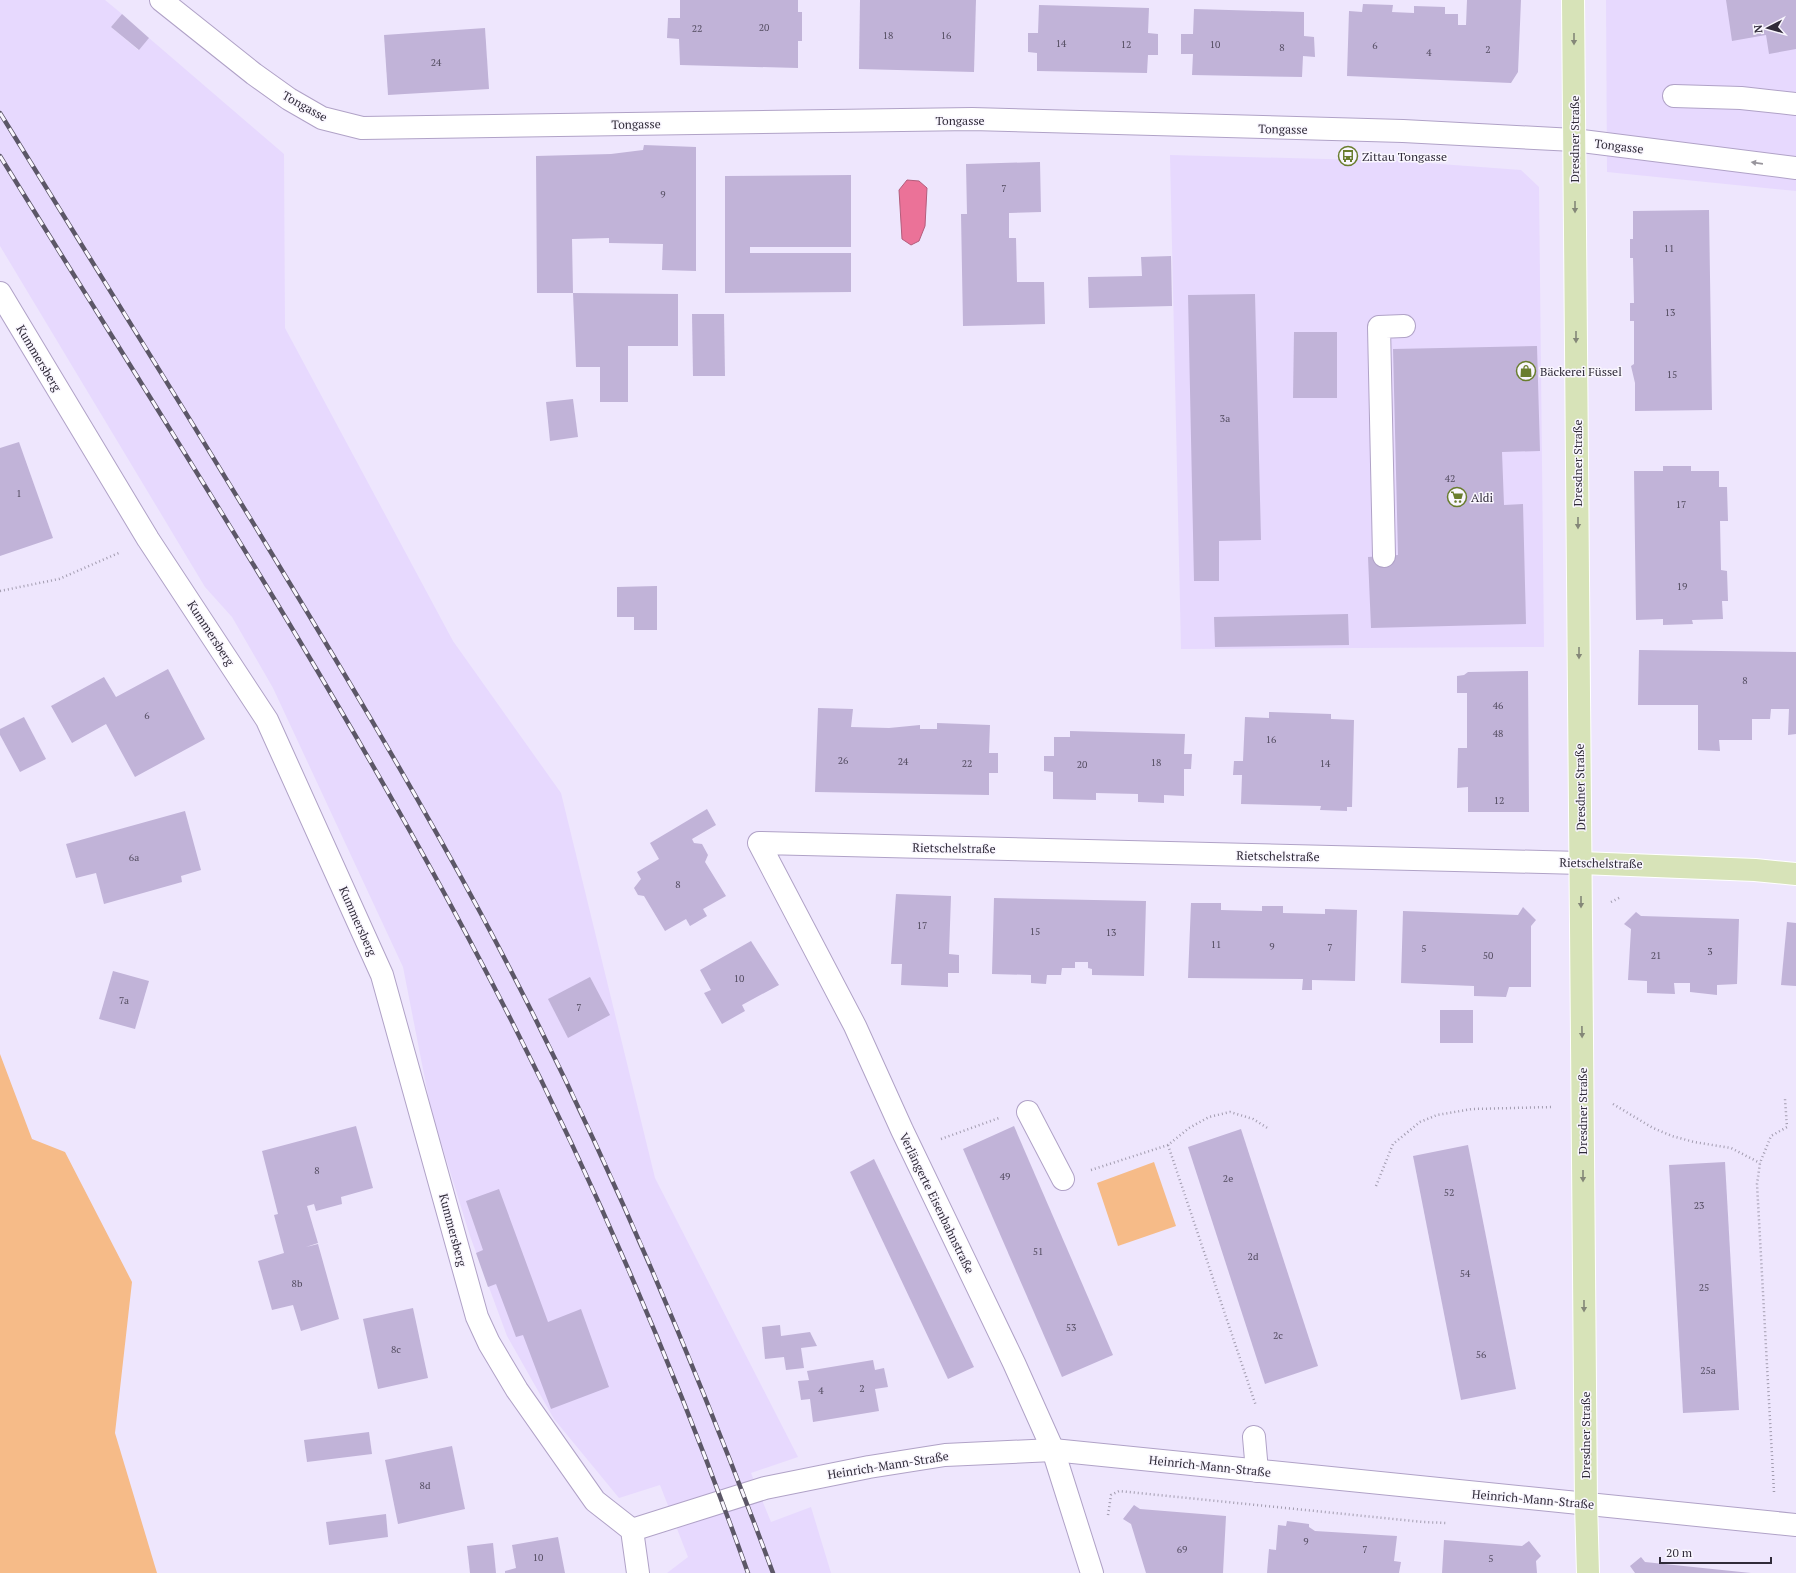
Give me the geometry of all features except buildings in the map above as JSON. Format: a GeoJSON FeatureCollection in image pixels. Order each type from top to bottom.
{"type":"FeatureCollection","features":[{"type":"Feature","properties":{"kind":"main road","name":"Dresdner Straße"},"geometry":{"type":"LineString","coordinates":[[1573,0],[1586,1503],[1588,1573]]}},
{"type":"Feature","properties":{"kind":"main road","name":"Rietschelstraße"},"geometry":{"type":"LineString","coordinates":[[1581,863],[1755,870],[1796,874]]}},
{"type":"Feature","properties":{"kind":"street","name":"Tongasse"},"geometry":{"type":"LineString","coordinates":[[161,0],[254,74],[289,99],[322,118],[362,128],[972,119],[1403,131],[1574,140],[1796,168]]}},
{"type":"Feature","properties":{"kind":"street"},"geometry":{"type":"LineString","coordinates":[[1674,96],[1741,98],[1796,104]]}},
{"type":"Feature","properties":{"kind":"street","name":"Kummersberg"},"geometry":{"type":"LineString","coordinates":[[0,293],[148,539],[267,720],[382,975],[477,1317],[489,1343],[517,1390],[595,1501],[632,1530]]}},
{"type":"Feature","properties":{"kind":"street"},"geometry":{"type":"LineString","coordinates":[[1384,556],[1379,327],[1404,326]]}},
{"type":"Feature","properties":{"kind":"street","name":"Rietschelstraße"},"geometry":{"type":"LineString","coordinates":[[759,843],[1581,863]]}},
{"type":"Feature","properties":{"kind":"street","name":"Verlängerte Eisenbahnstraße"},"geometry":{"type":"LineString","coordinates":[[759,843],[855,1026],[902,1130],[1014,1364],[1053,1450],[1092,1573]]}},
{"type":"Feature","properties":{"kind":"street"},"geometry":{"type":"LineString","coordinates":[[1028,1112],[1063,1179]]}},
{"type":"Feature","properties":{"kind":"street"},"geometry":{"type":"LineString","coordinates":[[1254,1438],[1256,1471]]}},
{"type":"Feature","properties":{"kind":"street","name":"Heinrich-Mann-Straße"},"geometry":{"type":"LineString","coordinates":[[632,1530],[765,1488],[869,1467],[945,1455],[1053,1450],[1789,1524]]}},
{"type":"Feature","properties":{"kind":"street"},"geometry":{"type":"LineString","coordinates":[[632,1530],[638,1573]]}},
{"type":"Feature","properties":{"kind":"path"},"geometry":{"type":"LineString","coordinates":[[0,590],[59,579],[148,539]]}},
{"type":"Feature","properties":{"kind":"path"},"geometry":{"type":"LineString","coordinates":[[1606,908],[1618,897],[1624,896]]}},
{"type":"Feature","properties":{"kind":"path"},"geometry":{"type":"LineString","coordinates":[[1582,1079],[1607,1100],[1653,1128],[1672,1136],[1694,1142],[1731,1148],[1760,1163]]}},
{"type":"Feature","properties":{"kind":"path"},"geometry":{"type":"LineString","coordinates":[[1785,1099],[1787,1127],[1771,1136],[1760,1163],[1757,1184],[1774,1500],[1789,1524]]}},
{"type":"Feature","properties":{"kind":"path"},"geometry":{"type":"LineString","coordinates":[[1376,1186],[1393,1144],[1420,1122],[1432,1117],[1472,1109],[1556,1107]]}},
{"type":"Feature","properties":{"kind":"path"},"geometry":{"type":"LineString","coordinates":[[941,1139],[1012,1114],[1028,1112]]}},
{"type":"Feature","properties":{"kind":"path"},"geometry":{"type":"LineString","coordinates":[[1063,1179],[1168,1145],[1189,1128],[1209,1117],[1230,1112],[1253,1119],[1269,1129]]}},
{"type":"Feature","properties":{"kind":"path"},"geometry":{"type":"LineString","coordinates":[[1168,1145],[1260,1418],[1254,1438]]}},
{"type":"Feature","properties":{"kind":"path"},"geometry":{"type":"LineString","coordinates":[[1108,1517],[1112,1495],[1119,1491],[1423,1522],[1453,1523]]}},
{"type":"Feature","properties":{"kind":"shaded area"},"geometry":{"type":"Polygon","coordinates":[[[0,0],[105,0],[122,14],[111,27],[138,50],[149,38],[284,154],[285,328],[453,641],[561,793],[655,1178],[798,1457],[751,1473],[771,1522],[811,1507],[831,1573],[667,1573],[688,1557],[660,1485],[619,1498],[554,1419],[507,1336],[470,1236],[431,1110],[403,967],[273,688],[232,617],[205,587],[0,246],[0,0]]]}},
{"type":"Feature","properties":{"kind":"shaded area"},"geometry":{"type":"Polygon","coordinates":[[[1606,0],[1796,0],[1796,191],[1607,172],[1606,0]]]}},
{"type":"Feature","properties":{"kind":"shaded area"},"geometry":{"type":"Polygon","coordinates":[[[1170,155],[1400,161],[1521,170],[1539,187],[1544,647],[1181,649],[1170,155]]]}},
{"type":"Feature","properties":{"kind":"shaded area"},"geometry":{"type":"Polygon","coordinates":[[[907,180],[919,181],[927,188],[925,226],[919,241],[911,245],[902,239],[899,190],[907,180]]]}},
{"type":"Feature","properties":{"kind":"shaded area"},"geometry":{"type":"Polygon","coordinates":[[[0,1054],[32,1139],[65,1152],[132,1282],[115,1433],[157,1573],[0,1573],[0,1054]]]}},
{"type":"Feature","properties":{"kind":"shaded area"},"geometry":{"type":"Polygon","coordinates":[[[1154,1162],[1176,1226],[1118,1246],[1097,1183],[1154,1162]]]}},
{"type":"Feature","properties":{"kind":"railway"},"geometry":{"type":"LineString","coordinates":[[0,113],[194,426],[315,625],[399,767],[480,912],[562,1073],[638,1237],[708,1404],[773,1573]]}},
{"type":"Feature","properties":{"kind":"railway"},"geometry":{"type":"LineString","coordinates":[[0,156],[308,654],[367,755],[480,960],[555,1109],[625,1262],[689,1417],[748,1573]]}},
{"type":"Feature","properties":{"kind":"place","name":"Zittau Tongasse"},"geometry":{"type":"Point","coordinates":[1348,156]}},
{"type":"Feature","properties":{"kind":"place","name":"Bäckerei Füssel"},"geometry":{"type":"Point","coordinates":[1526,371]}},
{"type":"Feature","properties":{"kind":"place","name":"Aldi"},"geometry":{"type":"Point","coordinates":[1457,497]}}]}
